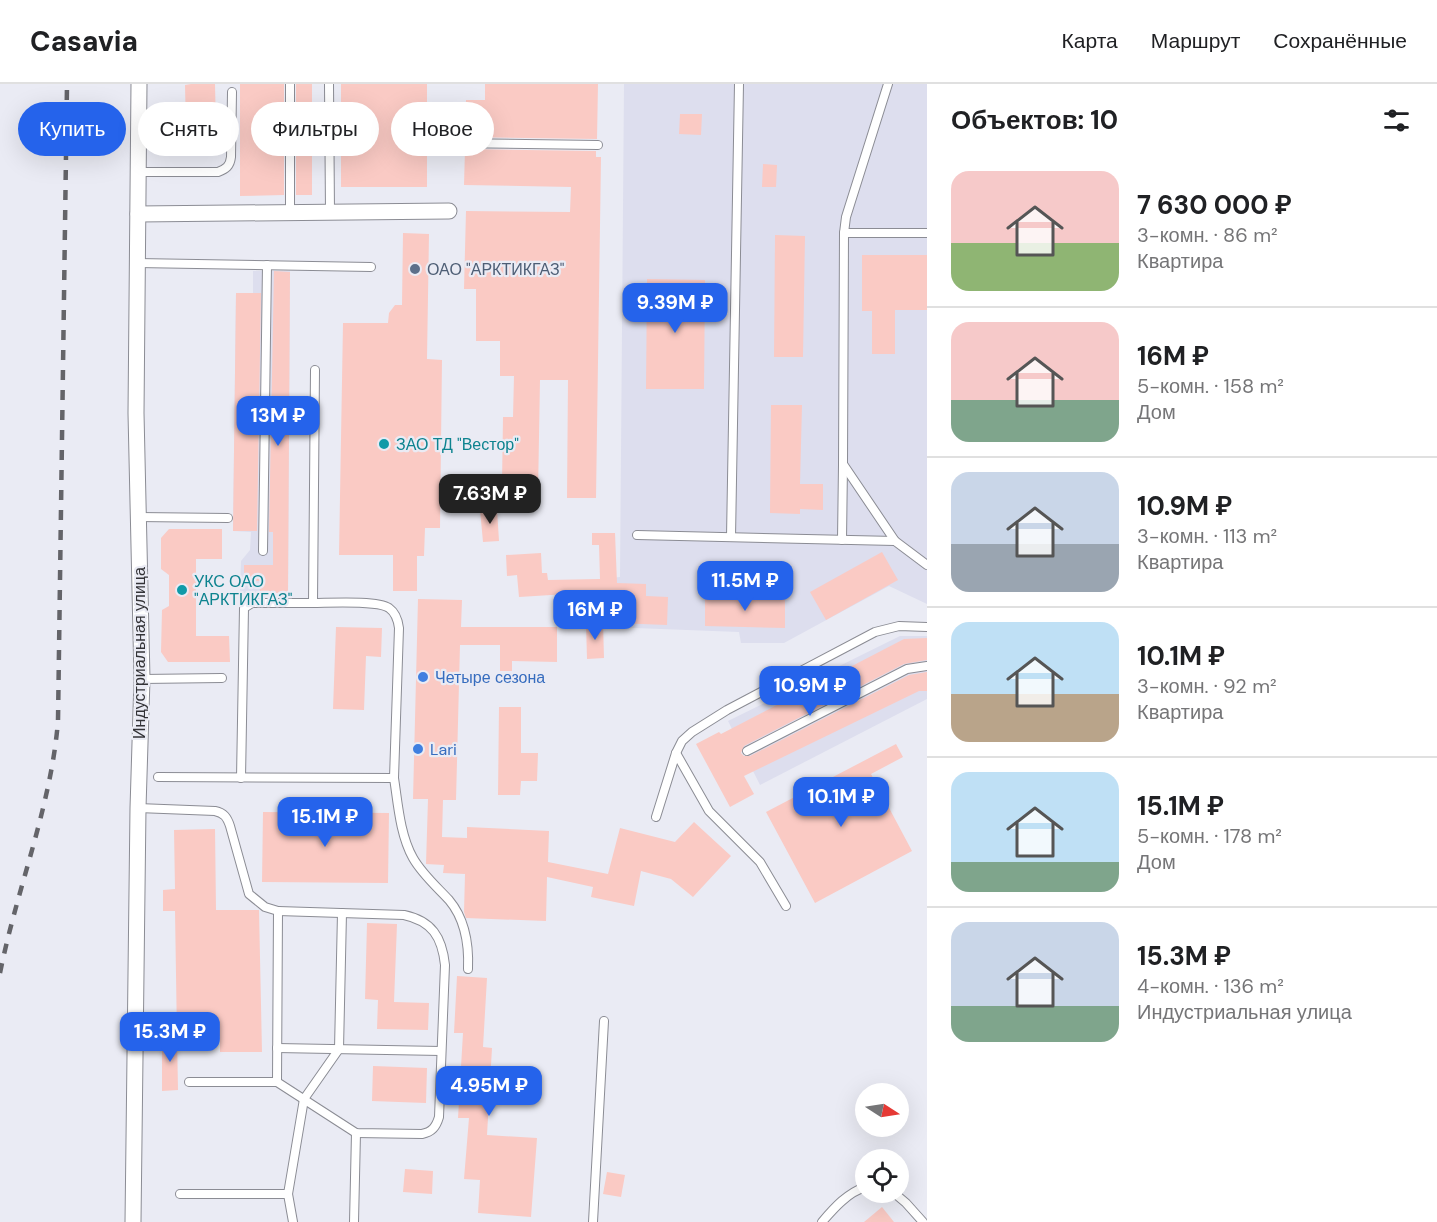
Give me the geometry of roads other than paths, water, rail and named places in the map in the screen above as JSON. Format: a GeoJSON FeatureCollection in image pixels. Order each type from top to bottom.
{"type":"FeatureCollection","features":[{"type":"Feature","properties":{"kind":"street","name":"Индустриальная улица"},"geometry":{"type":"LineString","coordinates":[[133,1222],[138,808],[142,679],[136,413],[139,84]]}},
{"type":"Feature","properties":{"kind":"street"},"geometry":{"type":"LineString","coordinates":[[138,214],[449,211]]}},
{"type":"Feature","properties":{"kind":"lane"},"geometry":{"type":"LineString","coordinates":[[290,84],[290,212]]}},
{"type":"Feature","properties":{"kind":"lane"},"geometry":{"type":"LineString","coordinates":[[329,84],[330,212]]}},
{"type":"Feature","properties":{"kind":"lane"},"geometry":{"type":"LineString","coordinates":[[731,537],[739,84]]}},
{"type":"Feature","properties":{"kind":"lane"},"geometry":{"type":"LineString","coordinates":[[842,540],[844,233],[846,218],[888,84]]}},
{"type":"Feature","properties":{"kind":"lane"},"geometry":{"type":"LineString","coordinates":[[138,172],[218,172],[225,169],[230,164],[231,158],[232,92]]}},
{"type":"Feature","properties":{"kind":"lane"},"geometry":{"type":"LineString","coordinates":[[494,144],[598,146]]}},
{"type":"Feature","properties":{"kind":"lane"},"geometry":{"type":"LineString","coordinates":[[844,233],[927,233]]}},
{"type":"Feature","properties":{"kind":"lane"},"geometry":{"type":"LineString","coordinates":[[137,263],[371,267]]}},
{"type":"Feature","properties":{"kind":"lane"},"geometry":{"type":"LineString","coordinates":[[263,551],[267,266]]}},
{"type":"Feature","properties":{"kind":"lane"},"geometry":{"type":"LineString","coordinates":[[313,603],[315,370]]}},
{"type":"Feature","properties":{"kind":"lane"},"geometry":{"type":"LineString","coordinates":[[843,464],[895,541],[927,565]]}},
{"type":"Feature","properties":{"kind":"lane"},"geometry":{"type":"LineString","coordinates":[[138,517],[228,518]]}},
{"type":"Feature","properties":{"kind":"lane"},"geometry":{"type":"LineString","coordinates":[[637,535],[895,541]]}},
{"type":"Feature","properties":{"kind":"lane"},"geometry":{"type":"LineString","coordinates":[[241,778],[244,608],[246,605],[252,603],[378,603],[391,609],[399,628],[394,778],[400,817],[410,851],[423,872],[457,913],[468,942],[468,969]]}},
{"type":"Feature","properties":{"kind":"lane"},"geometry":{"type":"LineString","coordinates":[[656,817],[676,753],[682,741],[692,732],[727,710],[875,632],[899,626],[927,627]]}},
{"type":"Feature","properties":{"kind":"lane"},"geometry":{"type":"LineString","coordinates":[[747,751],[907,669],[927,666]]}},
{"type":"Feature","properties":{"kind":"lane"},"geometry":{"type":"LineString","coordinates":[[142,679],[222,678]]}},
{"type":"Feature","properties":{"kind":"lane"},"geometry":{"type":"LineString","coordinates":[[676,753],[709,811],[760,862],[786,906]]}},
{"type":"Feature","properties":{"kind":"lane"},"geometry":{"type":"LineString","coordinates":[[158,777],[394,778]]}},
{"type":"Feature","properties":{"kind":"lane"},"geometry":{"type":"LineString","coordinates":[[138,808],[222,813],[231,826],[249,894],[265,907],[278,912],[416,917],[428,924],[438,937],[444,951],[439,1117],[436,1126],[430,1132],[422,1134],[356,1133],[277,1082],[189,1082]]}},
{"type":"Feature","properties":{"kind":"lane"},"geometry":{"type":"LineString","coordinates":[[277,1082],[278,912]]}},
{"type":"Feature","properties":{"kind":"lane"},"geometry":{"type":"LineString","coordinates":[[292,1222],[288,1194],[304,1099],[339,1049],[342,913]]}},
{"type":"Feature","properties":{"kind":"lane"},"geometry":{"type":"LineString","coordinates":[[593,1222],[604,1021]]}},
{"type":"Feature","properties":{"kind":"lane"},"geometry":{"type":"LineString","coordinates":[[278,1048],[441,1052]]}},
{"type":"Feature","properties":{"kind":"lane"},"geometry":{"type":"LineString","coordinates":[[354,1222],[356,1133]]}},
{"type":"Feature","properties":{"kind":"lane"},"geometry":{"type":"LineString","coordinates":[[822,1222],[855,1192]]}},
{"type":"Feature","properties":{"kind":"lane"},"geometry":{"type":"LineString","coordinates":[[180,1194],[288,1194]]}},
{"type":"Feature","properties":{"kind":"lane"},"geometry":{"type":"LineString","coordinates":[[906,1203],[922,1222]]}},
{"type":"Feature","properties":{"kind":"railway"},"geometry":{"type":"LineString","coordinates":[[0,973],[41,816],[58,721],[67,84]]}},
{"type":"Feature","properties":{"kind":"place","name":"ОАО \"АРКТИКГАЗ\""},"geometry":{"type":"Point","coordinates":[415,269]}},
{"type":"Feature","properties":{"kind":"place","name":"ЗАО ТД \"Вестор\""},"geometry":{"type":"Point","coordinates":[384,444]}},
{"type":"Feature","properties":{"kind":"place","name":"УКС ОАО \"АРКТИКГАЗ\""},"geometry":{"type":"Point","coordinates":[182,590]}},
{"type":"Feature","properties":{"kind":"place","name":"Четыре сезона"},"geometry":{"type":"Point","coordinates":[423,677]}},
{"type":"Feature","properties":{"kind":"place","name":"Lari"},"geometry":{"type":"Point","coordinates":[418,749]}}]}
